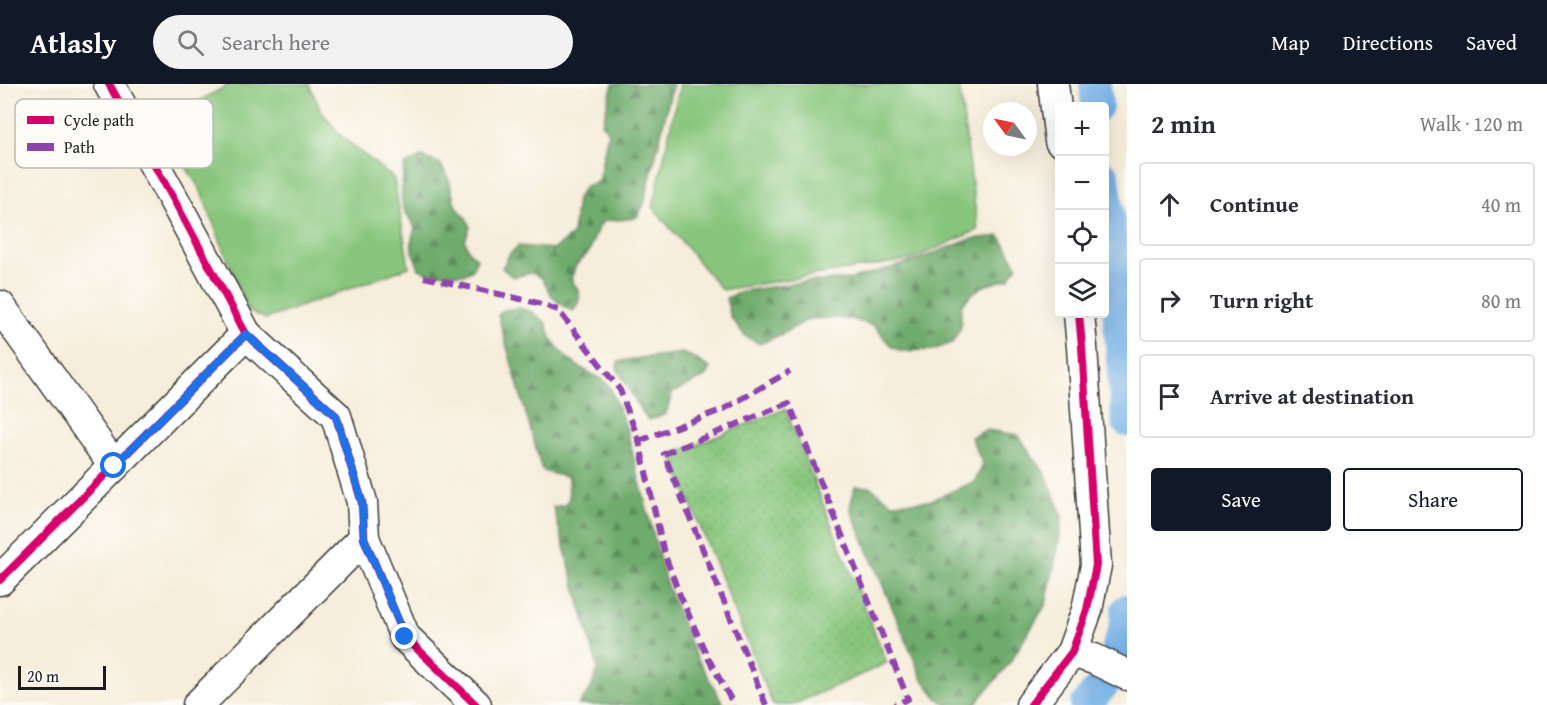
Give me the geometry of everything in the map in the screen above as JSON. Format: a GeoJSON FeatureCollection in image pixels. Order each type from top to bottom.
{"type":"FeatureCollection","features":[{"type":"Feature","properties":{"kind":"street"},"geometry":{"type":"LineString","coordinates":[[109,84],[117,99]]}},
{"type":"Feature","properties":{"kind":"street"},"geometry":{"type":"LineString","coordinates":[[1053,84],[1055,103]]}},
{"type":"Feature","properties":{"kind":"street"},"geometry":{"type":"LineString","coordinates":[[156,168],[246,334],[336,416],[362,502],[364,538],[405,637],[476,705]]}},
{"type":"Feature","properties":{"kind":"street"},"geometry":{"type":"LineString","coordinates":[[0,306],[114,466]]}},
{"type":"Feature","properties":{"kind":"street"},"geometry":{"type":"LineString","coordinates":[[1031,705],[1083,656],[1087,610],[1096,565],[1078,318]]}},
{"type":"Feature","properties":{"kind":"street"},"geometry":{"type":"LineString","coordinates":[[0,580],[246,334]]}},
{"type":"Feature","properties":{"kind":"street"},"geometry":{"type":"LineString","coordinates":[[198,705],[364,538]]}},
{"type":"Feature","properties":{"kind":"street"},"geometry":{"type":"LineString","coordinates":[[1083,656],[1127,675]]}},
{"type":"Feature","properties":{"kind":"green space"},"geometry":{"type":"Polygon","coordinates":[[[230,84],[309,84],[321,111],[341,136],[394,179],[409,267],[266,319],[248,311],[200,189],[187,168],[213,168],[213,99],[202,99],[230,84]]]}},
{"type":"Feature","properties":{"kind":"green space"},"geometry":{"type":"Polygon","coordinates":[[[613,84],[673,84],[644,204],[637,217],[603,221],[597,230],[589,252],[576,265],[571,279],[579,295],[573,311],[554,298],[542,278],[532,273],[513,277],[502,268],[509,255],[518,246],[554,249],[573,234],[577,198],[585,186],[598,182],[608,132],[602,124],[613,84]]]}},
{"type":"Feature","properties":{"kind":"green space"},"geometry":{"type":"Polygon","coordinates":[[[680,84],[959,84],[978,230],[909,260],[722,290],[653,207],[680,84]]]}},
{"type":"Feature","properties":{"kind":"green space"},"geometry":{"type":"Polygon","coordinates":[[[421,157],[440,163],[449,180],[455,205],[470,227],[465,240],[468,250],[477,259],[471,271],[465,274],[429,273],[419,269],[412,245],[415,229],[403,206],[402,192],[405,165],[421,157]]]}},
{"type":"Feature","properties":{"kind":"green space"},"geometry":{"type":"Polygon","coordinates":[[[1000,236],[1017,266],[1009,278],[984,286],[972,294],[961,306],[961,327],[952,343],[933,350],[901,351],[891,346],[874,326],[852,319],[834,318],[809,319],[760,344],[746,337],[731,318],[726,298],[744,291],[803,282],[852,279],[908,263],[971,239],[1000,236]]]}},
{"type":"Feature","properties":{"kind":"green space"},"geometry":{"type":"Polygon","coordinates":[[[519,308],[532,312],[546,323],[552,340],[565,356],[610,387],[626,427],[665,580],[694,653],[724,705],[578,705],[591,688],[598,669],[553,507],[566,505],[569,499],[568,478],[542,470],[498,315],[504,310],[519,308]]]}},
{"type":"Feature","properties":{"kind":"green space"},"geometry":{"type":"Polygon","coordinates":[[[682,353],[710,368],[705,377],[672,393],[666,414],[648,420],[617,368],[618,362],[682,353]]]}},
{"type":"Feature","properties":{"kind":"green space"},"geometry":{"type":"Polygon","coordinates":[[[785,409],[887,663],[792,705],[773,705],[671,455],[785,409]]]}},
{"type":"Feature","properties":{"kind":"green space"},"geometry":{"type":"Polygon","coordinates":[[[986,430],[1018,435],[1046,475],[1062,516],[1059,543],[1046,604],[1010,662],[975,705],[947,705],[937,698],[922,678],[850,508],[855,486],[870,487],[893,503],[929,501],[974,482],[983,465],[971,437],[986,430]]]}},
{"type":"Feature","properties":{"kind":"waterway"},"geometry":{"type":"LineString","coordinates":[[1095,84],[1097,102]]}},
{"type":"Feature","properties":{"kind":"waterway"},"geometry":{"type":"LineString","coordinates":[[1108,210],[1127,421]]}},
{"type":"Feature","properties":{"kind":"waterway"},"geometry":{"type":"LineString","coordinates":[[1086,705],[1107,680],[1125,627],[1127,610]]}},
{"type":"Feature","properties":{"kind":"marked path"},"geometry":{"type":"LineString","coordinates":[[424,277],[538,303],[558,310],[620,390],[639,441],[664,553],[707,656],[734,705]]}},
{"type":"Feature","properties":{"kind":"marked path"},"geometry":{"type":"LineString","coordinates":[[639,441],[724,409],[790,371]]}},
{"type":"Feature","properties":{"kind":"marked path"},"geometry":{"type":"LineString","coordinates":[[766,705],[664,454],[789,403],[908,699],[894,705]]}},
{"type":"Feature","properties":{"kind":"cycle path"},"geometry":{"type":"LineString","coordinates":[[109,84],[117,99]]}},
{"type":"Feature","properties":{"kind":"cycle path"},"geometry":{"type":"LineString","coordinates":[[156,168],[246,334],[336,416],[362,502],[364,538],[405,637],[476,705]]}},
{"type":"Feature","properties":{"kind":"cycle path"},"geometry":{"type":"LineString","coordinates":[[1031,705],[1072,652],[1087,610],[1096,565],[1079,318]]}},
{"type":"Feature","properties":{"kind":"cycle path"},"geometry":{"type":"LineString","coordinates":[[0,580],[246,334]]}},
{"type":"Feature","properties":{"kind":"route"},"geometry":{"type":"LineString","coordinates":[[114,466],[246,334],[336,416],[362,502],[364,538],[405,637]]}}]}
